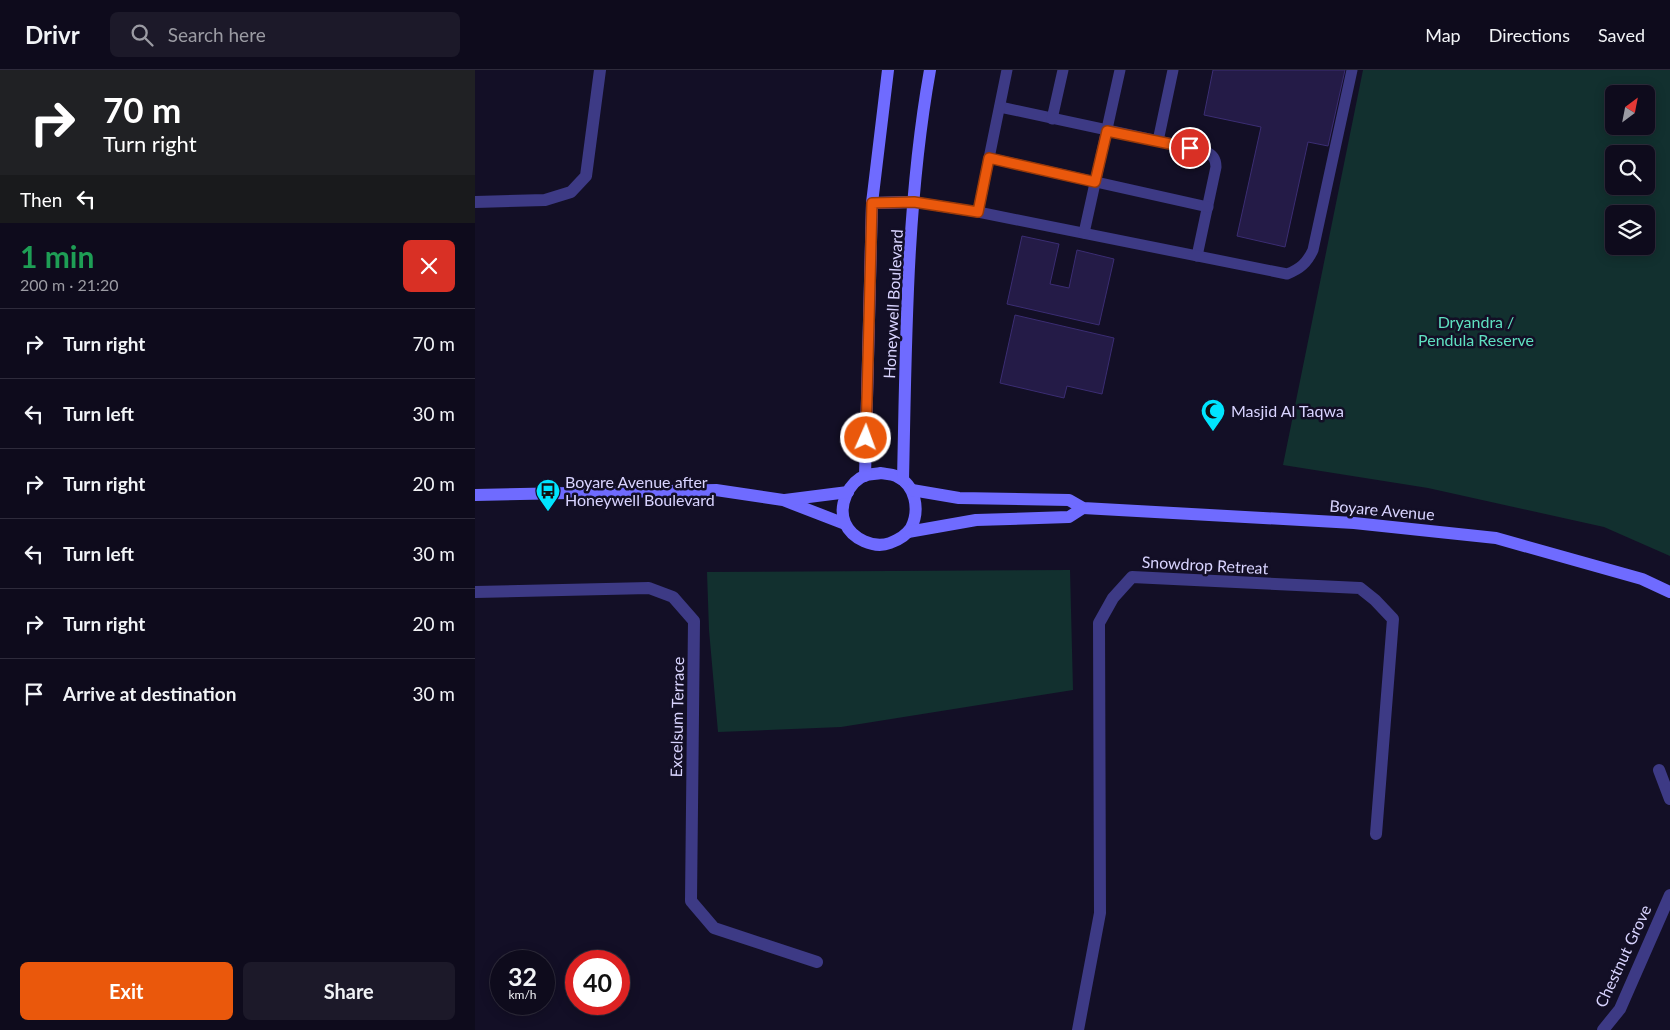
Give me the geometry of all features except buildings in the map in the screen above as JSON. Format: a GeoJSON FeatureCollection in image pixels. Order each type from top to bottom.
{"type":"FeatureCollection","features":[{"type":"Feature","properties":{"kind":"street"},"geometry":{"type":"LineString","coordinates":[[475,202],[545,200],[571,192],[586,176],[600,70]]}},
{"type":"Feature","properties":{"kind":"street","name":"Honeywell Boulevard"},"geometry":{"type":"LineString","coordinates":[[865,476],[872,203],[888,70]]}},
{"type":"Feature","properties":{"kind":"street","name":"Honeywell Boulevard"},"geometry":{"type":"LineString","coordinates":[[903,480],[906,346],[914,202],[923,108],[930,70]]}},
{"type":"Feature","properties":{"kind":"street"},"geometry":{"type":"LineString","coordinates":[[872,203],[914,202]]}},
{"type":"Feature","properties":{"kind":"street"},"geometry":{"type":"LineString","coordinates":[[475,495],[716,490],[783,500],[845,524],[861,540],[885,545],[898,540],[908,532],[915,519],[917,507],[912,490],[903,480],[895,476],[881,473],[865,476],[852,485],[848,492],[842,507],[845,524]]}},
{"type":"Feature","properties":{"kind":"street","name":"Boyare Avenue"},"geometry":{"type":"LineString","coordinates":[[912,490],[959,498],[1069,500],[1083,508],[1355,523],[1496,538],[1642,579],[1670,592]]}},
{"type":"Feature","properties":{"kind":"street"},"geometry":{"type":"LineString","coordinates":[[783,500],[848,492]]}},
{"type":"Feature","properties":{"kind":"street","name":"Boyare Avenue"},"geometry":{"type":"LineString","coordinates":[[908,532],[976,520],[1069,517],[1083,508]]}},
{"type":"Feature","properties":{"kind":"street","name":"Snowdrop Retreat"},"geometry":{"type":"LineString","coordinates":[[1078,1030],[1100,913],[1099,623],[1113,598],[1132,578],[1360,588],[1375,600],[1393,619],[1376,834]]}},
{"type":"Feature","properties":{"kind":"street","name":"Excelsum Terrace"},"geometry":{"type":"LineString","coordinates":[[475,592],[649,588],[673,597],[694,621],[691,901],[714,928],[817,962]]}},
{"type":"Feature","properties":{"kind":"street"},"geometry":{"type":"LineString","coordinates":[[1659,770],[1670,799]]}},
{"type":"Feature","properties":{"kind":"street","name":"Chestnut Grove"},"geometry":{"type":"LineString","coordinates":[[1603,1030],[1620,1009],[1670,895]]}},
{"type":"Feature","properties":{"kind":"lane"},"geometry":{"type":"LineString","coordinates":[[978,212],[1007,70]]}},
{"type":"Feature","properties":{"kind":"lane"},"geometry":{"type":"LineString","coordinates":[[1052,119],[1063,70]]}},
{"type":"Feature","properties":{"kind":"lane"},"geometry":{"type":"LineString","coordinates":[[1084,233],[1120,70]]}},
{"type":"Feature","properties":{"kind":"lane"},"geometry":{"type":"LineString","coordinates":[[1158,141],[1173,70]]}},
{"type":"Feature","properties":{"kind":"lane"},"geometry":{"type":"LineString","coordinates":[[914,202],[978,212],[1287,274],[1296,271],[1304,265],[1313,250],[1352,70]]}},
{"type":"Feature","properties":{"kind":"lane"},"geometry":{"type":"LineString","coordinates":[[1000,108],[1205,151],[1215,157],[1216,167],[1197,256]]}},
{"type":"Feature","properties":{"kind":"lane"},"geometry":{"type":"LineString","coordinates":[[989,158],[1208,207]]}},
{"type":"Feature","properties":{"kind":"green space","name":"Dryandra / Pendula Reserve"},"geometry":{"type":"Polygon","coordinates":[[[1363,70],[1670,70],[1670,556],[1604,527],[1428,488],[1283,465],[1363,70]]]}},
{"type":"Feature","properties":{"kind":"green space"},"geometry":{"type":"Polygon","coordinates":[[[1070,570],[1073,690],[841,727],[718,732],[709,630],[707,572],[1070,570]]]}},
{"type":"Feature","properties":{"kind":"place","name":"Masjid Al Taqwa"},"geometry":{"type":"Point","coordinates":[1213,432]}},
{"type":"Feature","properties":{"kind":"place","name":"Boyare Avenue after Honeywell Boulevard"},"geometry":{"type":"Point","coordinates":[548,512]}},
{"type":"Feature","properties":{"kind":"route"},"geometry":{"type":"LineString","coordinates":[[866,438],[872,203],[914,202],[978,212],[989,158],[1095,182],[1107,131],[1190,148]]}}]}
